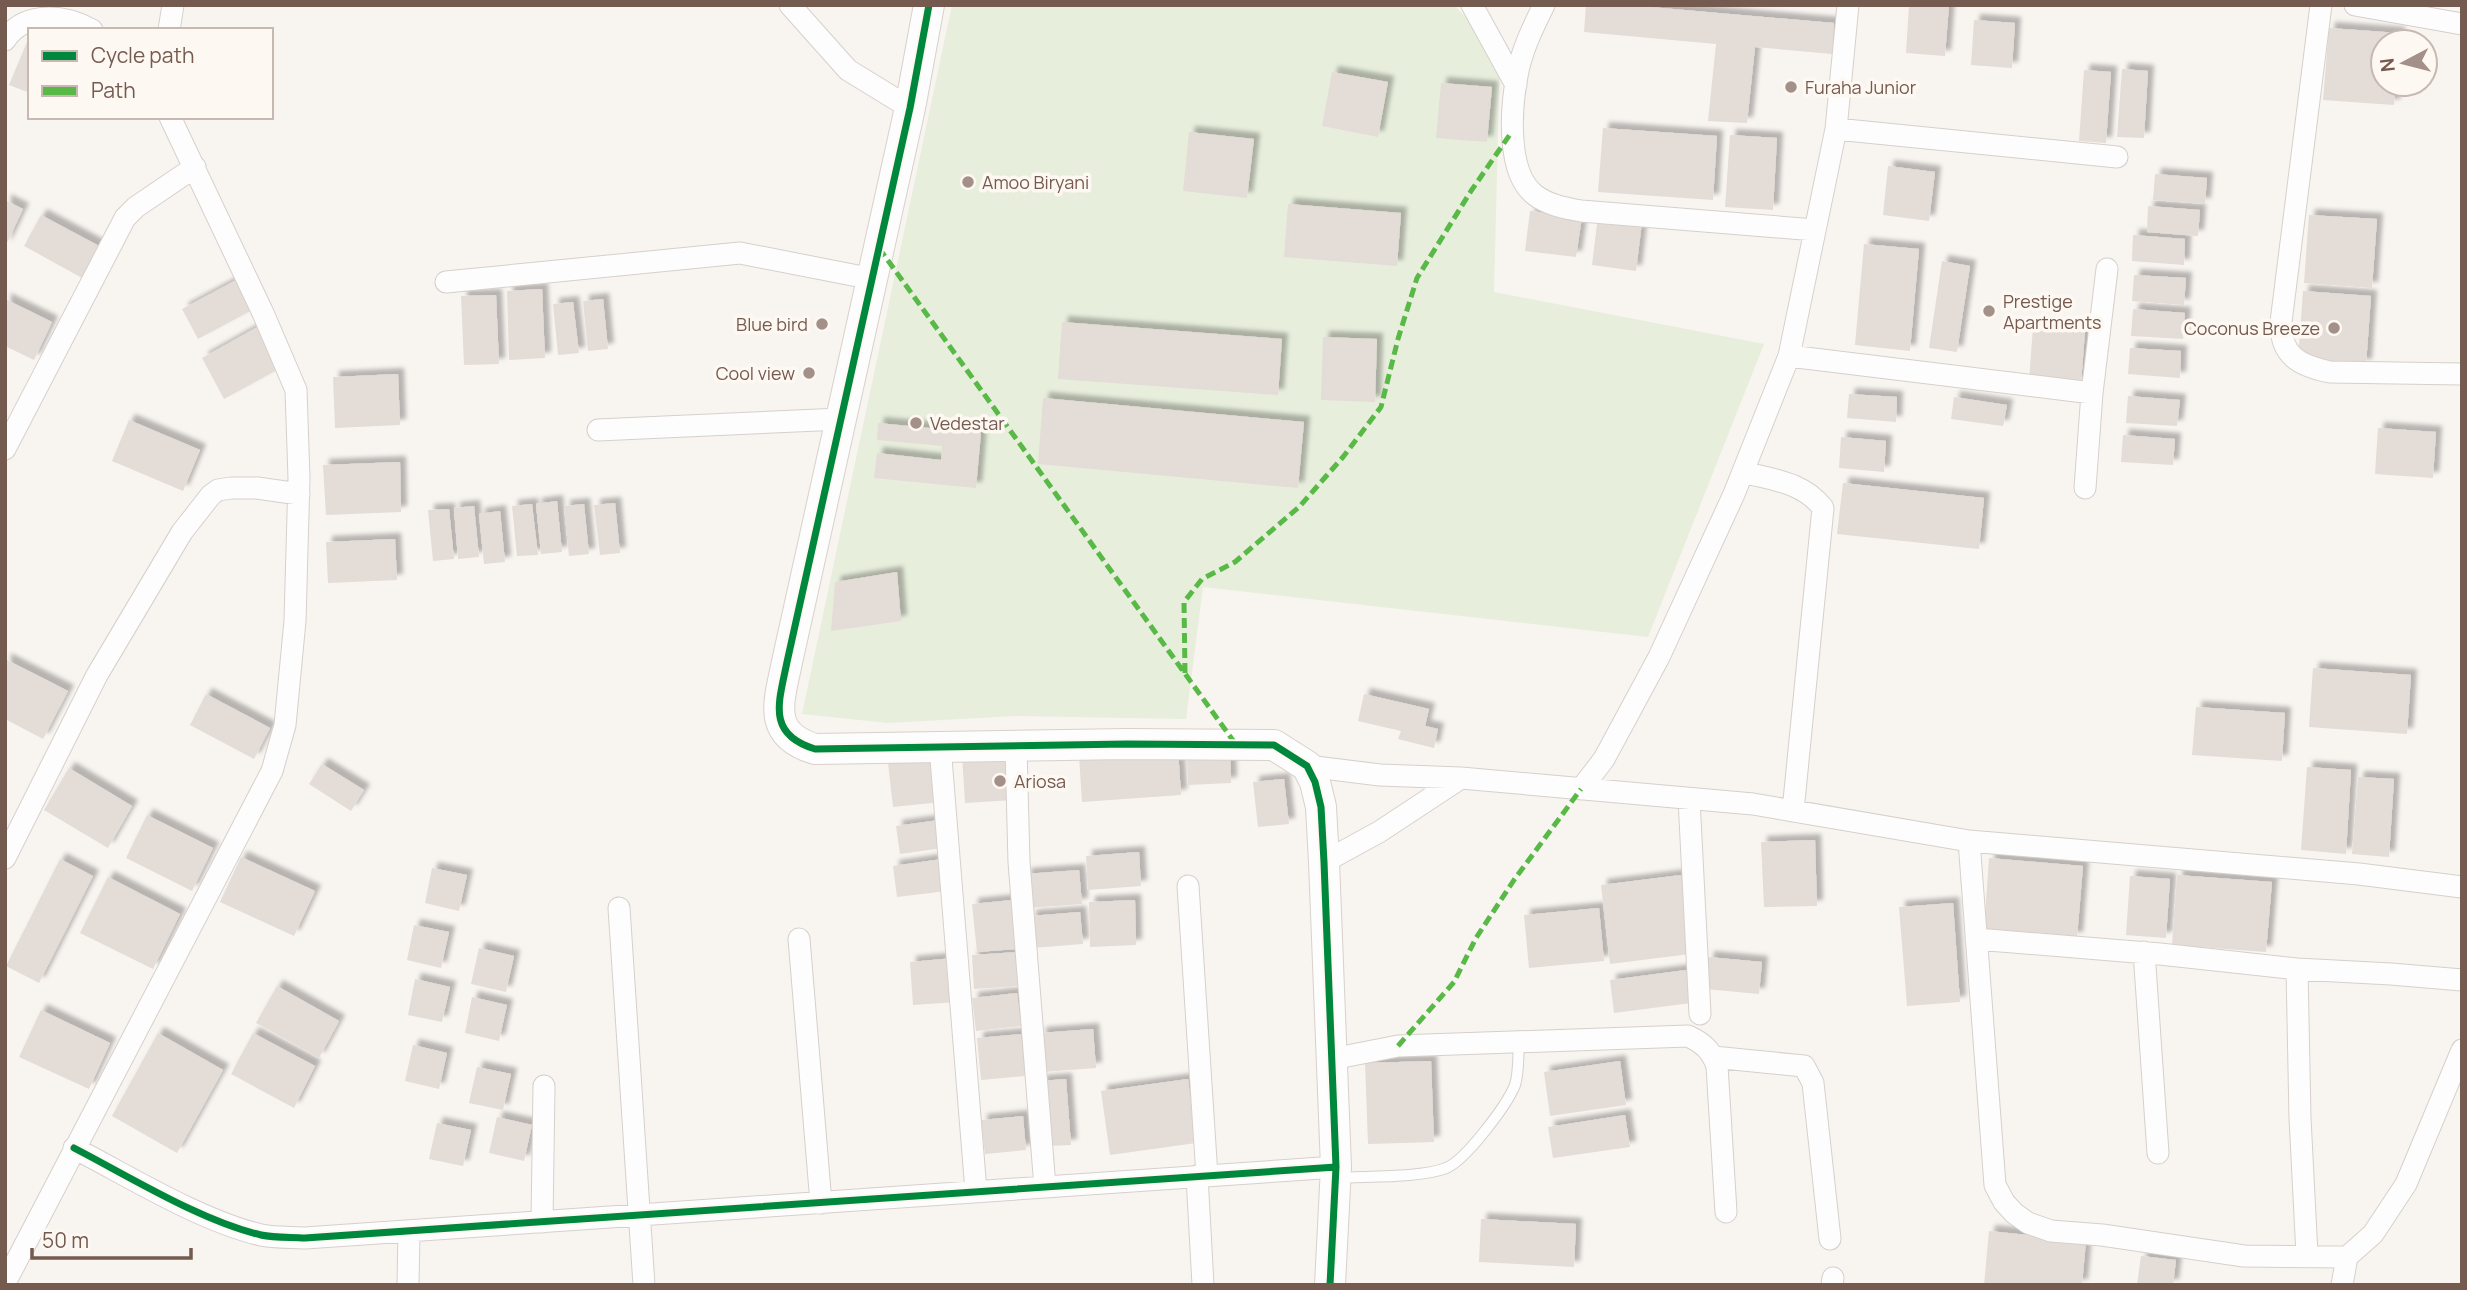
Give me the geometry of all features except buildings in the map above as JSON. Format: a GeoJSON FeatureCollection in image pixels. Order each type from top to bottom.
{"type":"FeatureCollection","features":[{"type":"Feature","properties":{"kind":"street"},"geometry":{"type":"LineString","coordinates":[[169,28],[173,5]]}},
{"type":"Feature","properties":{"kind":"street"},"geometry":{"type":"LineString","coordinates":[[790,5],[848,69],[910,108]]}},
{"type":"Feature","properties":{"kind":"street"},"geometry":{"type":"LineString","coordinates":[[929,5],[910,108],[779,702],[779,718],[783,729],[800,744],[815,749],[1127,744],[1274,745],[1307,766],[1380,775],[1461,778],[1753,804],[1969,841],[2359,874],[2462,887]]}},
{"type":"Feature","properties":{"kind":"street"},"geometry":{"type":"LineString","coordinates":[[1472,5],[1516,85]]}},
{"type":"Feature","properties":{"kind":"street"},"geometry":{"type":"LineString","coordinates":[[1544,5],[1517,75],[1511,134],[1521,177],[1534,194],[1555,205],[1581,211],[1815,230]]}},
{"type":"Feature","properties":{"kind":"street"},"geometry":{"type":"LineString","coordinates":[[1581,789],[1604,760],[1659,657],[1743,472],[1789,356],[1836,129],[1848,5]]}},
{"type":"Feature","properties":{"kind":"street"},"geometry":{"type":"LineString","coordinates":[[2320,5],[2281,322],[2284,346],[2294,359],[2309,368],[2330,372],[2462,374]]}},
{"type":"Feature","properties":{"kind":"street"},"geometry":{"type":"LineString","coordinates":[[2355,5],[2462,24]]}},
{"type":"Feature","properties":{"kind":"street"},"geometry":{"type":"LineString","coordinates":[[5,40],[9,34],[33,18],[53,17],[86,28]]}},
{"type":"Feature","properties":{"kind":"street"},"geometry":{"type":"LineString","coordinates":[[5,1283],[272,771],[285,725],[295,621],[299,494],[296,390],[275,337],[171,119]]}},
{"type":"Feature","properties":{"kind":"street"},"geometry":{"type":"LineString","coordinates":[[1836,129],[2117,157]]}},
{"type":"Feature","properties":{"kind":"street"},"geometry":{"type":"LineString","coordinates":[[5,449],[125,218],[147,199],[195,167]]}},
{"type":"Feature","properties":{"kind":"street"},"geometry":{"type":"LineString","coordinates":[[446,282],[740,253],[873,279]]}},
{"type":"Feature","properties":{"kind":"street"},"geometry":{"type":"LineString","coordinates":[[2085,488],[2092,393],[2107,269]]}},
{"type":"Feature","properties":{"kind":"street"},"geometry":{"type":"LineString","coordinates":[[1789,356],[2092,393]]}},
{"type":"Feature","properties":{"kind":"street"},"geometry":{"type":"LineString","coordinates":[[598,430],[841,419]]}},
{"type":"Feature","properties":{"kind":"street"},"geometry":{"type":"LineString","coordinates":[[1743,472],[1802,488],[1823,508],[1793,811]]}},
{"type":"Feature","properties":{"kind":"street"},"geometry":{"type":"LineString","coordinates":[[5,858],[97,675],[182,532],[211,495],[218,490],[230,488],[257,488],[299,494]]}},
{"type":"Feature","properties":{"kind":"street"},"geometry":{"type":"LineString","coordinates":[[940,746],[976,1191]]}},
{"type":"Feature","properties":{"kind":"street"},"geometry":{"type":"LineString","coordinates":[[1016,747],[1018,862],[1045,1186]]}},
{"type":"Feature","properties":{"kind":"street"},"geometry":{"type":"LineString","coordinates":[[1307,766],[1315,782],[1321,807],[1325,862],[1335,1173],[1330,1285]]}},
{"type":"Feature","properties":{"kind":"street"},"geometry":{"type":"LineString","coordinates":[[1325,862],[1379,832],[1461,778]]}},
{"type":"Feature","properties":{"kind":"street"},"geometry":{"type":"LineString","coordinates":[[1689,799],[1700,1014]]}},
{"type":"Feature","properties":{"kind":"street"},"geometry":{"type":"LineString","coordinates":[[1969,841],[1995,1185],[2004,1202],[2028,1223],[2051,1231],[2102,1235],[2244,1256],[2347,1257]]}},
{"type":"Feature","properties":{"kind":"street"},"geometry":{"type":"LineString","coordinates":[[1188,886],[1202,1176],[1203,1285]]}},
{"type":"Feature","properties":{"kind":"street"},"geometry":{"type":"LineString","coordinates":[[619,908],[644,1285]]}},
{"type":"Feature","properties":{"kind":"street"},"geometry":{"type":"LineString","coordinates":[[799,939],[821,1203]]}},
{"type":"Feature","properties":{"kind":"street"},"geometry":{"type":"LineString","coordinates":[[1976,939],[2144,952],[2297,970],[2462,980]]}},
{"type":"Feature","properties":{"kind":"street"},"geometry":{"type":"LineString","coordinates":[[2144,952],[2158,1153]]}},
{"type":"Feature","properties":{"kind":"street"},"geometry":{"type":"LineString","coordinates":[[2297,970],[2300,1118],[2307,1255]]}},
{"type":"Feature","properties":{"kind":"street"},"geometry":{"type":"LineString","coordinates":[[1332,1059],[1398,1046],[1688,1036],[1703,1044],[1717,1066],[1726,1212]]}},
{"type":"Feature","properties":{"kind":"street"},"geometry":{"type":"LineString","coordinates":[[2342,1285],[2347,1257],[2373,1234],[2406,1184],[2462,1049]]}},
{"type":"Feature","properties":{"kind":"street"},"geometry":{"type":"LineString","coordinates":[[1713,1056],[1804,1066],[1814,1083],[1830,1239]]}},
{"type":"Feature","properties":{"kind":"street"},"geometry":{"type":"LineString","coordinates":[[542,1222],[544,1086]]}},
{"type":"Feature","properties":{"kind":"street"},"geometry":{"type":"LineString","coordinates":[[74,1149],[198,1212],[263,1236],[305,1238],[1202,1176],[1335,1173]]}},
{"type":"Feature","properties":{"kind":"street"},"geometry":{"type":"LineString","coordinates":[[408,1285],[409,1232]]}},
{"type":"Feature","properties":{"kind":"lane"},"geometry":{"type":"LineString","coordinates":[[1335,1173],[1421,1173],[1447,1168],[1482,1135],[1515,1084],[1520,1042]]}},
{"type":"Feature","properties":{"kind":"green space"},"geometry":{"type":"Polygon","coordinates":[[[952,5],[1454,5],[1500,53],[1494,292],[1764,344],[1648,637],[1203,587],[1186,719],[1015,716],[888,723],[802,714],[952,5]]]}},
{"type":"Feature","properties":{"kind":"marked path"},"geometry":{"type":"LineString","coordinates":[[1185,673],[1184,602],[1202,579],[1235,562],[1299,507],[1343,457],[1381,407],[1417,278],[1511,133]]}},
{"type":"Feature","properties":{"kind":"marked path"},"geometry":{"type":"LineString","coordinates":[[879,248],[1237,746]]}},
{"type":"Feature","properties":{"kind":"marked path"},"geometry":{"type":"LineString","coordinates":[[1398,1046],[1454,982],[1476,938],[1514,880],[1581,789]]}},
{"type":"Feature","properties":{"kind":"cycle path"},"geometry":{"type":"LineString","coordinates":[[929,5],[910,108],[784,677],[779,703],[782,725],[799,743],[815,749],[1127,744],[1274,745],[1307,766],[1315,782],[1321,807],[1324,862],[1336,1167],[1330,1285]]}},
{"type":"Feature","properties":{"kind":"cycle path"},"geometry":{"type":"LineString","coordinates":[[74,1148],[214,1220],[261,1235],[305,1238],[1336,1167]]}},
{"type":"Feature","properties":{"kind":"place","name":"Furaha Junior"},"geometry":{"type":"Point","coordinates":[1791,87]}},
{"type":"Feature","properties":{"kind":"place","name":"Amoo Biryani"},"geometry":{"type":"Point","coordinates":[968,182]}},
{"type":"Feature","properties":{"kind":"place","name":"Prestige Apartments"},"geometry":{"type":"Point","coordinates":[1989,311]}},
{"type":"Feature","properties":{"kind":"place","name":"Blue bird"},"geometry":{"type":"Point","coordinates":[822,324]}},
{"type":"Feature","properties":{"kind":"place","name":"Coconus Breeze"},"geometry":{"type":"Point","coordinates":[2334,328]}},
{"type":"Feature","properties":{"kind":"place","name":"Cool view"},"geometry":{"type":"Point","coordinates":[809,373]}},
{"type":"Feature","properties":{"kind":"place","name":"Vedestar"},"geometry":{"type":"Point","coordinates":[916,423]}},
{"type":"Feature","properties":{"kind":"place","name":"Ariosa"},"geometry":{"type":"Point","coordinates":[1000,781]}}]}
